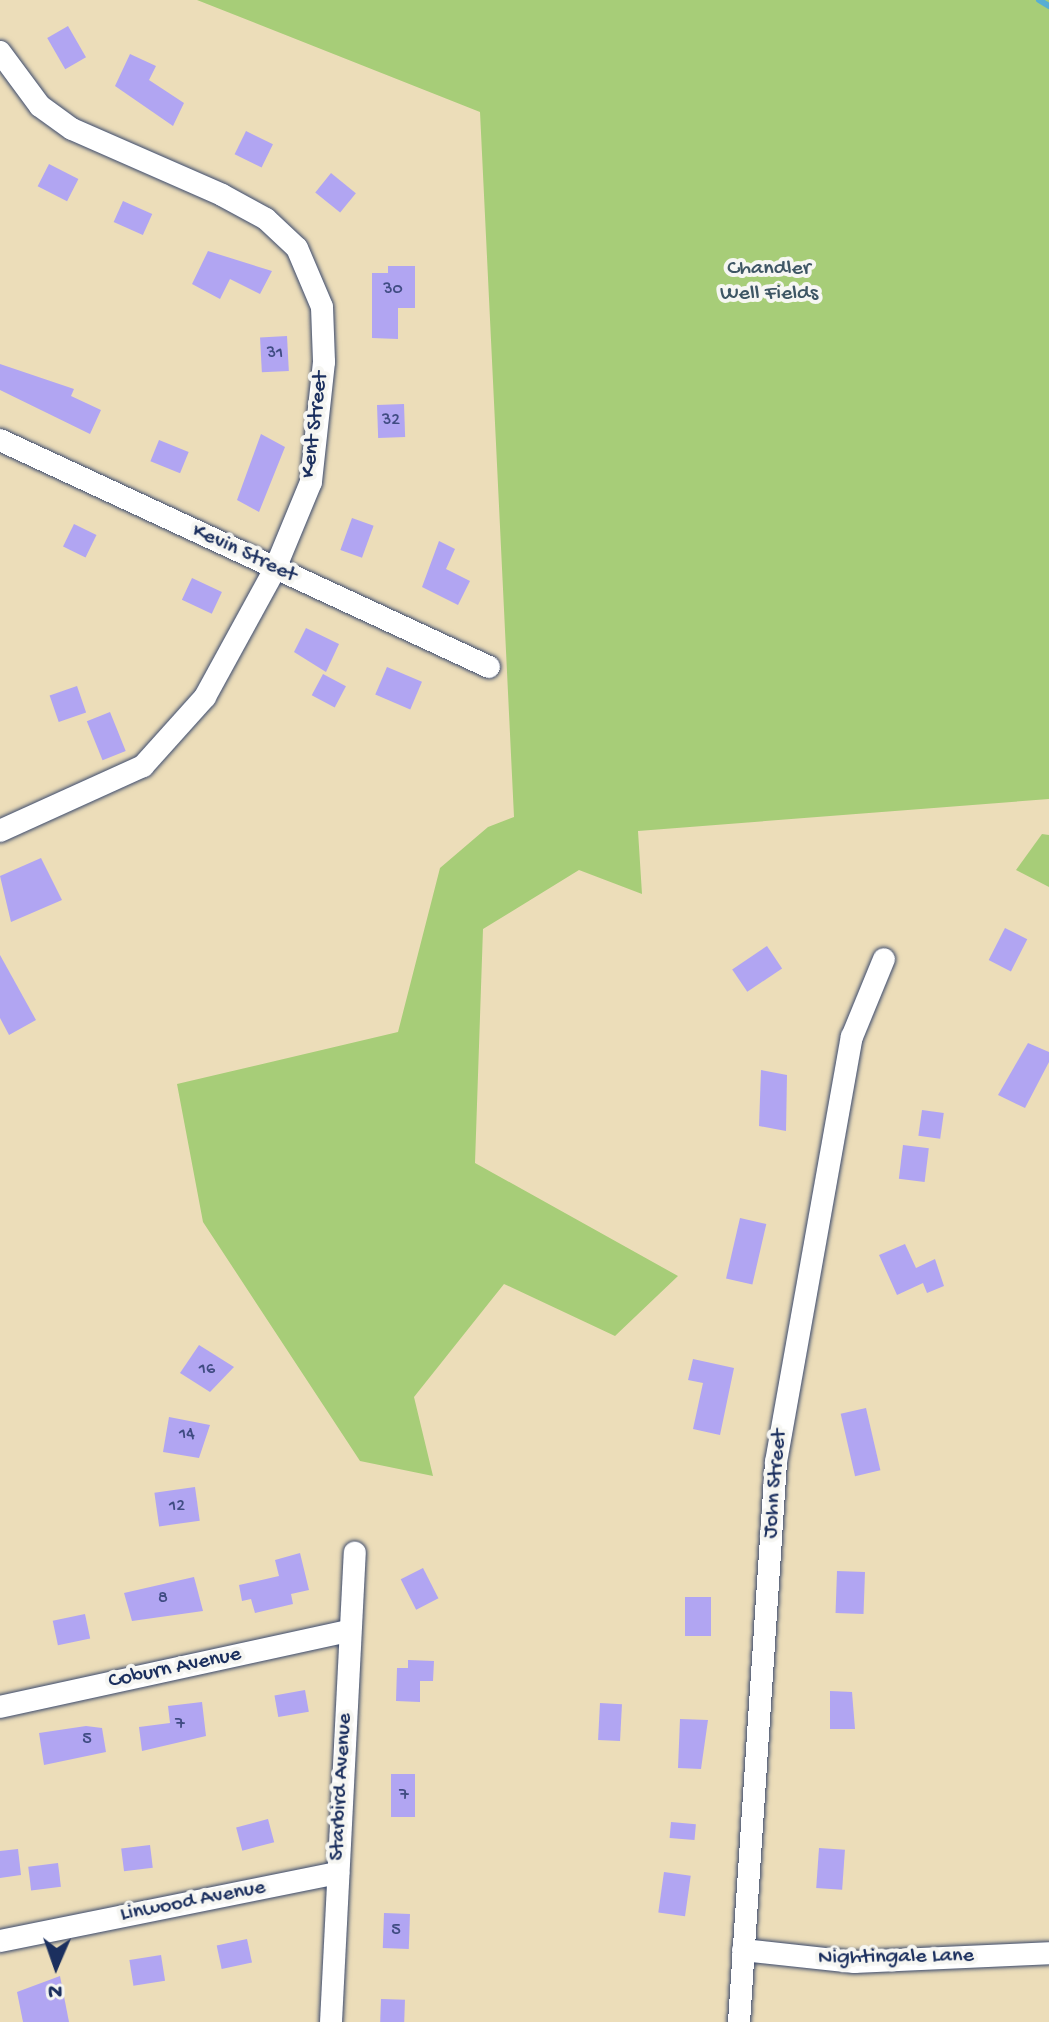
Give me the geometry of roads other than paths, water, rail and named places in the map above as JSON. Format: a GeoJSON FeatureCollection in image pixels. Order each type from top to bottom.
{"type":"FeatureCollection","features":[{"type":"Feature","properties":{"kind":"street","name":"Kent Street"},"geometry":{"type":"LineString","coordinates":[[0,52],[40,106],[61,121],[266,219],[315,277],[324,362],[317,449],[275,569],[178,734],[143,766],[0,831]]}},
{"type":"Feature","properties":{"kind":"street","name":"Kevin Street"},"geometry":{"type":"LineString","coordinates":[[0,440],[489,667]]}},
{"type":"Feature","properties":{"kind":"street","name":"John Street"},"geometry":{"type":"LineString","coordinates":[[739,2022],[776,1462],[852,1037],[884,959]]}},
{"type":"Feature","properties":{"kind":"street","name":"Starbird Avenue"},"geometry":{"type":"LineString","coordinates":[[331,2022],[355,1553]]}},
{"type":"Feature","properties":{"kind":"street","name":"Coburn Avenue"},"geometry":{"type":"LineString","coordinates":[[0,1707],[349,1631]]}},
{"type":"Feature","properties":{"kind":"street","name":"Linwood Avenue"},"geometry":{"type":"LineString","coordinates":[[0,1941],[338,1873]]}},
{"type":"Feature","properties":{"kind":"street","name":"Nightingale Lane"},"geometry":{"type":"LineString","coordinates":[[743,1950],[854,1962],[1049,1953]]}},
{"type":"Feature","properties":{"kind":"waterway"},"geometry":{"type":"LineString","coordinates":[[1039,0],[1049,6]]}},
{"type":"Feature","properties":{"kind":"park label","name":"Chandler Well Fields"},"geometry":{"type":"Point","coordinates":[769,282]}}]}
